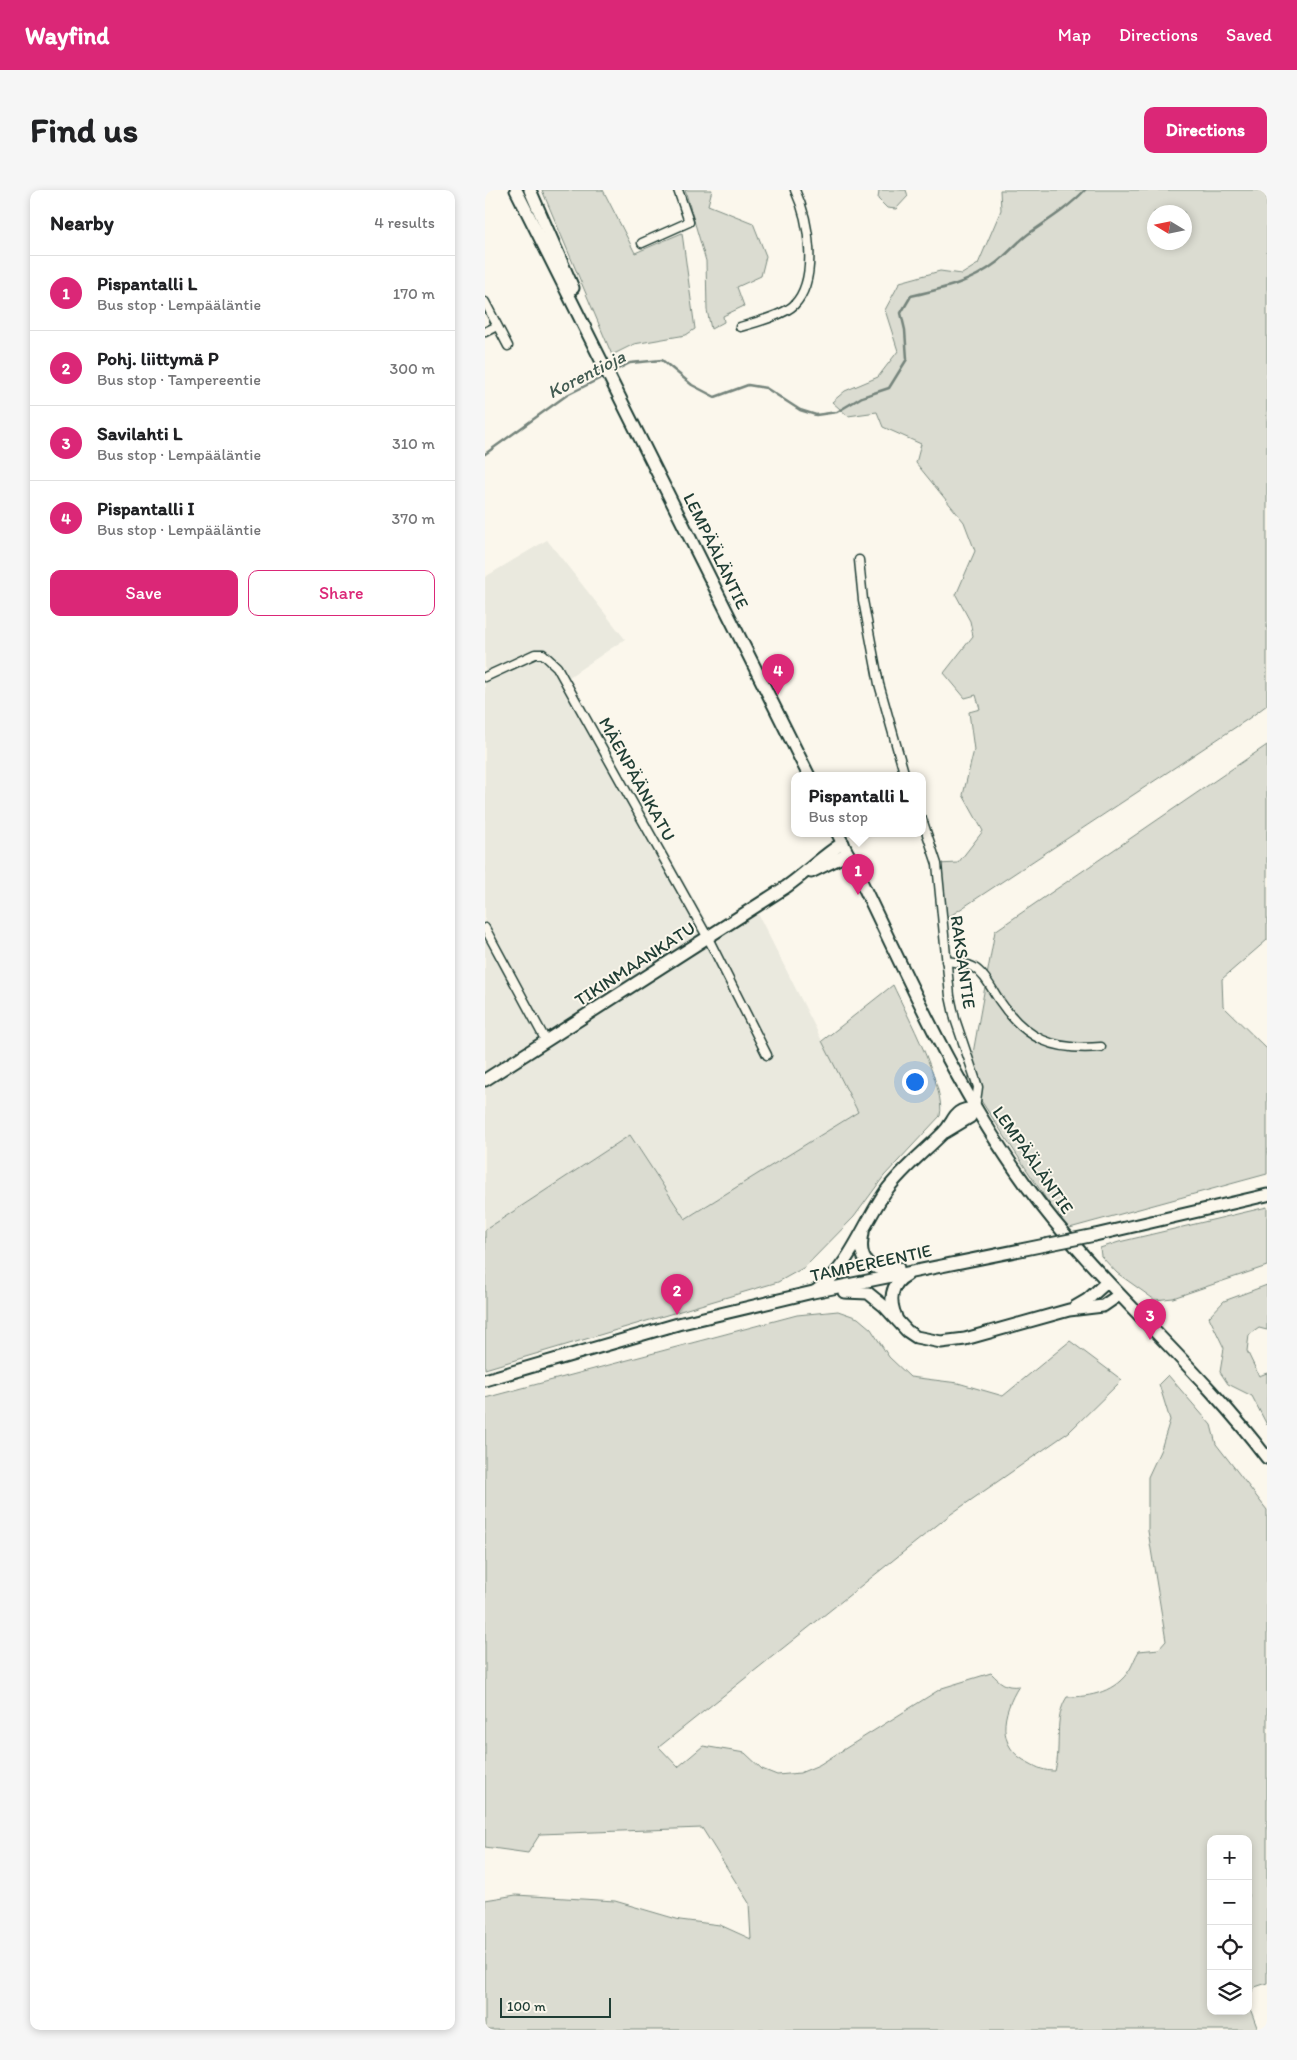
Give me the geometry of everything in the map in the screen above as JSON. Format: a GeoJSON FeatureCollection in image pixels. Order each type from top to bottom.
{"type":"FeatureCollection","features":[{"type":"Feature","properties":{"kind":"main road","name":"LEMPÄÄLÄNTIE"},"geometry":{"type":"LineString","coordinates":[[517,190],[807,772]]}},
{"type":"Feature","properties":{"kind":"main road","name":"LEMPÄÄLÄNTIE"},"geometry":{"type":"LineString","coordinates":[[529,190],[561,258],[593,341]]}},
{"type":"Feature","properties":{"kind":"main road","name":"LEMPÄÄLÄNTIE"},"geometry":{"type":"LineString","coordinates":[[843,844],[975,1108],[1026,1185],[1061,1230],[1119,1295],[1202,1382],[1267,1458]]}},
{"type":"Feature","properties":{"kind":"main road","name":"TIKINMAANKATU"},"geometry":{"type":"LineString","coordinates":[[485,1080],[803,876],[843,844]]}},
{"type":"Feature","properties":{"kind":"main road"},"geometry":{"type":"LineString","coordinates":[[813,1292],[837,1274],[869,1218],[902,1172],[945,1132],[957,1113],[962,1109],[975,1108]]}},
{"type":"Feature","properties":{"kind":"main road","name":"TAMPEREENTIE"},"geometry":{"type":"LineString","coordinates":[[485,1380],[678,1324],[813,1292],[1045,1246],[1267,1195]]}},
{"type":"Feature","properties":{"kind":"main road"},"geometry":{"type":"LineString","coordinates":[[869,1218],[863,1234],[861,1254],[872,1267],[889,1269],[922,1264],[953,1264]]}},
{"type":"Feature","properties":{"kind":"main road"},"geometry":{"type":"LineString","coordinates":[[899,1322],[892,1302],[892,1292],[900,1279],[915,1271]]}},
{"type":"Feature","properties":{"kind":"main road"},"geometry":{"type":"LineString","coordinates":[[1069,1310],[1087,1300],[1107,1282]]}},
{"type":"Feature","properties":{"kind":"main road"},"geometry":{"type":"LineString","coordinates":[[797,1296],[863,1292],[878,1300],[916,1337],[947,1341],[965,1339],[1069,1310],[1103,1306],[1119,1295]]}},
{"type":"Feature","properties":{"kind":"street"},"geometry":{"type":"LineString","coordinates":[[642,243],[689,222],[678,190]]}},
{"type":"Feature","properties":{"kind":"street"},"geometry":{"type":"LineString","coordinates":[[740,327],[794,305],[809,276],[811,257],[795,190]]}},
{"type":"Feature","properties":{"kind":"street"},"geometry":{"type":"LineString","coordinates":[[485,302],[508,346]]}},
{"type":"Feature","properties":{"kind":"street"},"geometry":{"type":"LineString","coordinates":[[485,332],[497,326]]}},
{"type":"Feature","properties":{"kind":"street"},"geometry":{"type":"LineString","coordinates":[[859,560],[863,600],[879,684],[904,772]]}},
{"type":"Feature","properties":{"kind":"street","name":"MÄENPÄÄNKATU"},"geometry":{"type":"LineString","coordinates":[[485,677],[526,656],[543,654],[557,667],[708,938],[767,1055]]}},
{"type":"Feature","properties":{"kind":"street","name":"RAKSANTIE"},"geometry":{"type":"LineString","coordinates":[[926,831],[937,864],[946,961],[955,1019],[978,1087],[975,1108]]}},
{"type":"Feature","properties":{"kind":"street"},"geometry":{"type":"LineString","coordinates":[[485,928],[547,1041]]}},
{"type":"Feature","properties":{"kind":"street"},"geometry":{"type":"LineString","coordinates":[[946,961],[971,965],[982,973],[1011,1018],[1027,1033],[1059,1047],[1101,1046]]}},
{"type":"Feature","properties":{"kind":"shaded area"},"geometry":{"type":"Polygon","coordinates":[[[542,190],[603,190],[635,253],[682,233],[695,329],[686,335],[634,344],[612,355],[542,190]]]}},
{"type":"Feature","properties":{"kind":"shaded area"},"geometry":{"type":"Polygon","coordinates":[[[685,190],[712,190],[708,205],[753,223],[766,256],[761,276],[737,287],[744,306],[723,316],[724,322],[711,329],[707,310],[706,261],[685,190]]]}},
{"type":"Feature","properties":{"kind":"shaded area"},"geometry":{"type":"Polygon","coordinates":[[[879,190],[906,190],[908,196],[896,209],[887,208],[878,199],[879,190]]]}},
{"type":"Feature","properties":{"kind":"shaded area"},"geometry":{"type":"Polygon","coordinates":[[[1000,190],[1267,190],[1267,705],[941,922],[937,864],[958,863],[983,831],[963,795],[974,750],[969,712],[980,709],[976,695],[965,698],[944,673],[973,636],[970,621],[956,595],[975,551],[964,522],[916,463],[921,444],[883,427],[877,412],[848,416],[832,402],[845,391],[878,377],[898,351],[885,310],[900,282],[940,271],[962,274],[978,264],[1001,210],[1000,190]]]}},
{"type":"Feature","properties":{"kind":"shaded area"},"geometry":{"type":"Polygon","coordinates":[[[547,540],[625,639],[569,677],[715,937],[757,912],[858,1112],[685,1219],[630,1135],[485,1230],[485,577],[547,540]]]}},
{"type":"Feature","properties":{"kind":"shaded area"},"geometry":{"type":"Polygon","coordinates":[[[1267,745],[1267,940],[1222,979],[1223,1006],[1267,1049],[1267,1174],[1066,1229],[968,1081],[995,931],[1267,745]]]}},
{"type":"Feature","properties":{"kind":"shaded area"},"geometry":{"type":"Polygon","coordinates":[[[893,985],[932,1070],[941,1104],[940,1116],[884,1176],[854,1217],[805,1267],[778,1282],[485,1369],[485,1230],[630,1135],[685,1219],[858,1112],[822,1041],[893,985]]]}},
{"type":"Feature","properties":{"kind":"shaded area"},"geometry":{"type":"Polygon","coordinates":[[[1267,1207],[1267,1266],[1173,1298],[1155,1300],[1117,1273],[1101,1256],[1100,1248],[1119,1242],[1267,1207]]]}},
{"type":"Feature","properties":{"kind":"shaded area"},"geometry":{"type":"Polygon","coordinates":[[[1267,1285],[1267,1330],[1259,1328],[1249,1335],[1247,1351],[1259,1376],[1267,1373],[1267,1425],[1252,1396],[1228,1384],[1220,1372],[1224,1348],[1209,1317],[1224,1301],[1267,1285]]]}},
{"type":"Feature","properties":{"kind":"shaded area"},"geometry":{"type":"Polygon","coordinates":[[[838,1311],[858,1318],[871,1329],[889,1357],[910,1377],[958,1383],[1003,1396],[1070,1341],[1122,1380],[1069,1432],[951,1514],[659,1747],[678,1767],[703,1746],[745,1753],[762,1769],[777,1775],[800,1773],[819,1765],[942,1688],[991,1673],[1006,1685],[1019,1686],[1013,1696],[1006,1718],[1006,1739],[1011,1748],[1018,1756],[1032,1765],[1044,1770],[1055,1771],[1060,1714],[1067,1697],[1085,1696],[1110,1688],[1124,1677],[1139,1651],[1159,1649],[1166,1641],[1148,1531],[1148,1477],[1161,1449],[1170,1420],[1159,1384],[1168,1375],[1211,1425],[1216,1444],[1267,1510],[1267,1983],[1255,1987],[1252,1991],[1252,1835],[1207,1835],[1207,2015],[1252,2014],[1258,2030],[485,2030],[485,1900],[516,1895],[615,1901],[680,1920],[720,1925],[751,1939],[749,1903],[702,1828],[540,1834],[528,1853],[485,1847],[485,1398],[797,1315],[838,1311]]]}},
{"type":"Feature","properties":{"kind":"waterway","name":"Korentioja"},"geometry":{"type":"LineString","coordinates":[[612,372],[630,363],[662,360],[692,385],[715,397],[748,385],[766,388],[800,410],[816,415],[837,412],[862,397],[889,388],[907,359],[905,330],[901,313],[911,296],[955,284],[986,270],[1085,190]]}},
{"type":"Feature","properties":{"kind":"waterway","name":"Korentioja"},"geometry":{"type":"LineString","coordinates":[[485,454],[567,395],[605,376]]}},
{"type":"Feature","properties":{"kind":"place","name":"Pispantalli I"},"geometry":{"type":"Point","coordinates":[778,695]}},
{"type":"Feature","properties":{"kind":"place","name":"Pispantalli L"},"geometry":{"type":"Point","coordinates":[858,895]}},
{"type":"Feature","properties":{"kind":"place","name":"Pohj. liittymä P"},"geometry":{"type":"Point","coordinates":[677,1315]}},
{"type":"Feature","properties":{"kind":"place","name":"Savilahti L"},"geometry":{"type":"Point","coordinates":[1150,1340]}}]}
